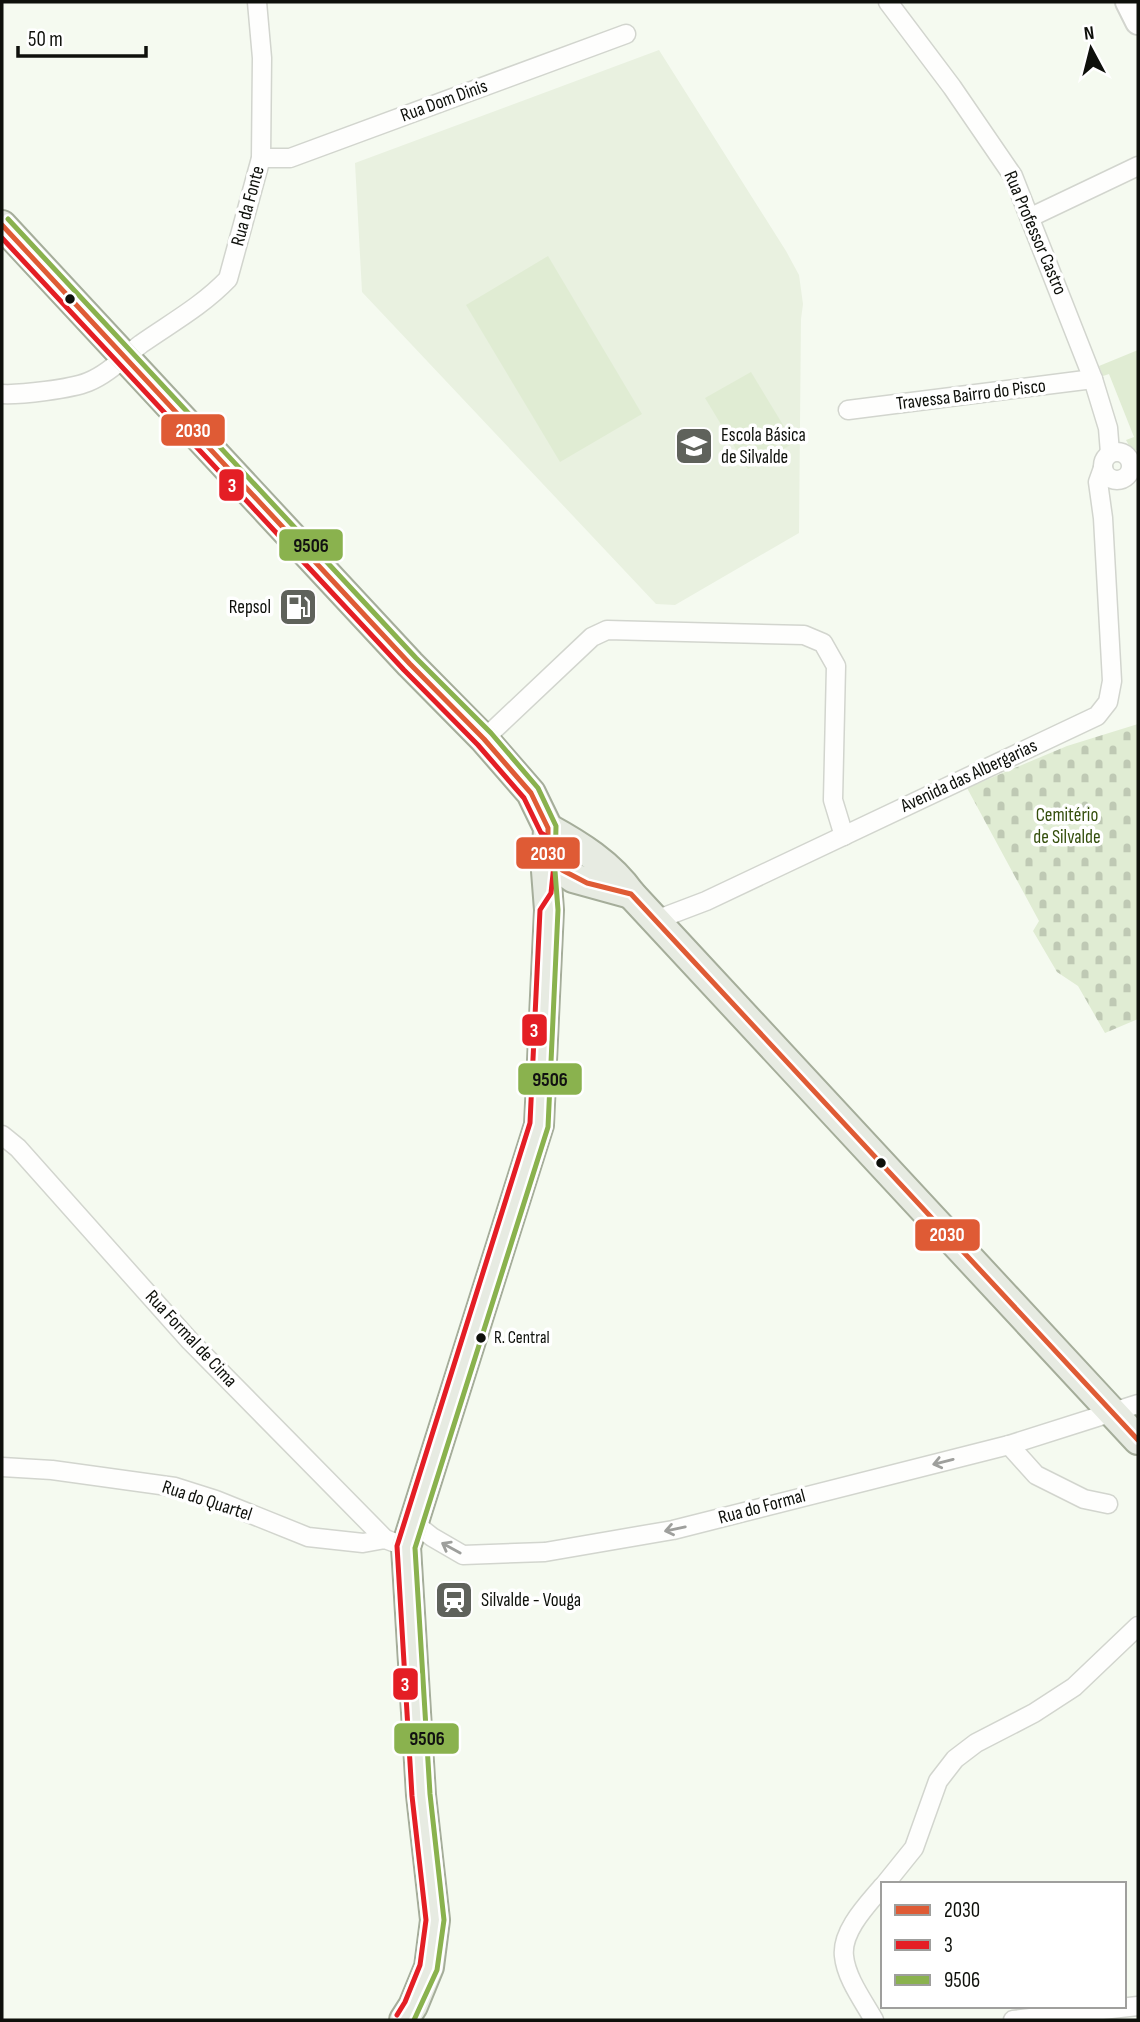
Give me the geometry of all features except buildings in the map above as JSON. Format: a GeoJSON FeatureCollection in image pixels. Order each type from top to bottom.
{"type":"FeatureCollection","features":[{"type":"Feature","properties":{"kind":"main road"},"geometry":{"type":"LineString","coordinates":[[1128,2],[1138,23]]}},
{"type":"Feature","properties":{"kind":"main road"},"geometry":{"type":"LineString","coordinates":[[2,225],[410,664],[484,739],[531,793],[562,869],[539,1125],[402,1536],[421,1795],[435,1920],[429,1967],[413,2007],[404,2020]]}},
{"type":"Feature","properties":{"kind":"main road"},"geometry":{"type":"LineString","coordinates":[[562,869],[621,879],[631,894],[1138,1440]]}},
{"type":"Feature","properties":{"kind":"street","name":"Rua da Fonte"},"geometry":{"type":"LineString","coordinates":[[2,394],[54,389],[87,382],[185,316],[228,279],[261,158],[262,58],[257,2]]}},
{"type":"Feature","properties":{"kind":"street","name":"Rua Professor Castro"},"geometry":{"type":"LineString","coordinates":[[888,2],[1013,176],[1093,379],[1108,428],[1106,461]]}},
{"type":"Feature","properties":{"kind":"street","name":"Rua Dom Dinis"},"geometry":{"type":"LineString","coordinates":[[261,158],[290,158],[626,34]]}},
{"type":"Feature","properties":{"kind":"street"},"geometry":{"type":"LineString","coordinates":[[1031,218],[1138,166]]}},
{"type":"Feature","properties":{"kind":"street","name":"Travessa Bairro do Pisco"},"geometry":{"type":"LineString","coordinates":[[848,410],[1093,379]]}},
{"type":"Feature","properties":{"kind":"street"},"geometry":{"type":"LineString","coordinates":[[1120,452],[1128,457],[1132,466],[1129,475],[1111,479],[1106,461],[1120,452]]}},
{"type":"Feature","properties":{"kind":"street","name":"Avenida das Albergarias"},"geometry":{"type":"LineString","coordinates":[[656,920],[706,901],[1097,716],[1108,702],[1112,681],[1103,518],[1098,482],[1106,461]]}},
{"type":"Feature","properties":{"kind":"street","name":"Avenida das Albergarias"},"geometry":{"type":"LineString","coordinates":[[1103,518],[1129,475]]}},
{"type":"Feature","properties":{"kind":"street"},"geometry":{"type":"LineString","coordinates":[[484,739],[592,637],[607,630],[804,635],[823,643],[836,666],[833,800],[844,836]]}},
{"type":"Feature","properties":{"kind":"street","name":"Rua Formal de Cima"},"geometry":{"type":"LineString","coordinates":[[2,1135],[18,1148],[190,1341],[402,1536]]}},
{"type":"Feature","properties":{"kind":"street","name":"Rua do Formal"},"geometry":{"type":"LineString","coordinates":[[402,1536],[432,1537],[463,1555],[545,1552],[673,1530],[1009,1445],[1138,1404]]}},
{"type":"Feature","properties":{"kind":"street"},"geometry":{"type":"LineString","coordinates":[[1009,1445],[1036,1475],[1084,1499],[1108,1504]]}},
{"type":"Feature","properties":{"kind":"street","name":"Rua do Quartel"},"geometry":{"type":"LineString","coordinates":[[2,1467],[52,1470],[175,1487],[216,1500],[308,1537],[363,1544],[402,1536]]}},
{"type":"Feature","properties":{"kind":"street"},"geometry":{"type":"LineString","coordinates":[[887,1882],[915,1848],[939,1781],[955,1759],[976,1743],[1034,1713],[1074,1687],[1138,1626]]}},
{"type":"Feature","properties":{"kind":"street"},"geometry":{"type":"LineString","coordinates":[[874,2020],[849,1973],[844,1958],[844,1942],[881,1889]]}},
{"type":"Feature","properties":{"kind":"street"},"geometry":{"type":"LineString","coordinates":[[1013,2020],[1120,2008]]}},
{"type":"Feature","properties":{"kind":"shaded area"},"geometry":{"type":"Polygon","coordinates":[[[659,50],[786,251],[799,275],[803,304],[799,533],[675,605],[656,604],[362,292],[355,163],[659,50]]]}},
{"type":"Feature","properties":{"kind":"green space"},"geometry":{"type":"Polygon","coordinates":[[[548,256],[642,414],[560,462],[466,305],[548,256]]]}},
{"type":"Feature","properties":{"kind":"green space"},"geometry":{"type":"Polygon","coordinates":[[[1138,350],[1138,450],[1132,451],[1126,440],[1134,437],[1109,374],[1103,376],[1099,366],[1138,350]]]}},
{"type":"Feature","properties":{"kind":"green space"},"geometry":{"type":"Polygon","coordinates":[[[751,372],[794,443],[748,469],[705,398],[751,372]]]}},
{"type":"Feature","properties":{"kind":"green space","name":"Cemitério de Silvalde"},"geometry":{"type":"Polygon","coordinates":[[[1138,724],[1138,1019],[1105,1033],[1078,986],[1057,972],[1033,931],[1039,921],[967,788],[1067,746],[1138,724]]]}},
{"type":"Feature","properties":{"kind":"transit line","name":"9506"},"geometry":{"type":"LineString","coordinates":[[8,219],[416,658],[491,733],[538,788],[556,826],[558,910],[548,1127],[415,1548],[430,1794],[444,1920],[437,1970],[414,2020]]}},
{"type":"Feature","properties":{"kind":"transit line","name":"2030"},"geometry":{"type":"LineString","coordinates":[[2,225],[410,664],[484,739],[531,793],[548,828],[548,853],[562,870],[587,883],[631,894],[1138,1440]]}},
{"type":"Feature","properties":{"kind":"transit line","name":"3"},"geometry":{"type":"LineString","coordinates":[[2,238],[404,670],[478,745],[524,798],[541,833],[554,841],[551,893],[540,910],[530,1123],[397,1546],[412,1796],[426,1920],[420,1965],[397,2015]]}},
{"type":"Feature","properties":{"kind":"place","name":"Escola Básica de Silvalde"},"geometry":{"type":"Point","coordinates":[694,446]}},
{"type":"Feature","properties":{"kind":"place","name":"Repsol"},"geometry":{"type":"Point","coordinates":[298,607]}},
{"type":"Feature","properties":{"kind":"place","name":"R. Central"},"geometry":{"type":"Point","coordinates":[481,1338]}},
{"type":"Feature","properties":{"kind":"place","name":"Silvalde - Vouga"},"geometry":{"type":"Point","coordinates":[454,1600]}}]}
